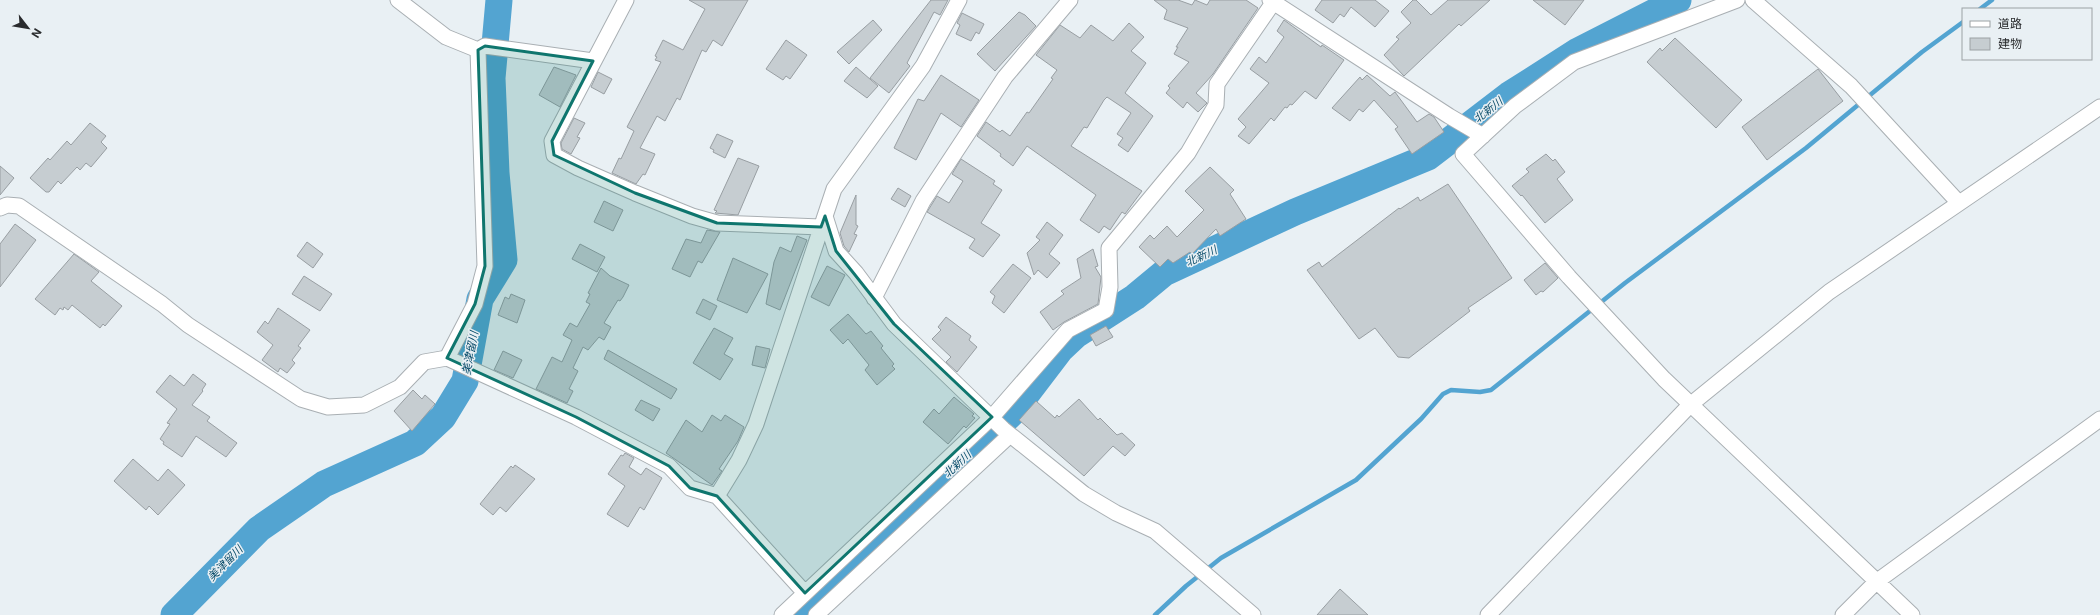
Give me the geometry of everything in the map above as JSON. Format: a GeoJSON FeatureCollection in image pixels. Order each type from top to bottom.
{"type":"FeatureCollection","features":[{"type":"Feature","properties":{"kind":"street"},"geometry":{"type":"LineString","coordinates":[[398,0],[446,37],[482,48],[593,61]]}},
{"type":"Feature","properties":{"kind":"street"},"geometry":{"type":"LineString","coordinates":[[626,0],[552,141],[554,155],[578,168],[635,193],[692,216],[717,223],[823,221]]}},
{"type":"Feature","properties":{"kind":"street"},"geometry":{"type":"LineString","coordinates":[[717,496],[739,460],[756,424],[834,189],[923,66],[959,0]]}},
{"type":"Feature","properties":{"kind":"street"},"geometry":{"type":"LineString","coordinates":[[874,298],[923,201],[1005,77],[1070,0]]}},
{"type":"Feature","properties":{"kind":"street"},"geometry":{"type":"LineString","coordinates":[[1737,0],[1574,62],[1479,133],[1464,154],[1590,299],[1690,405],[1912,615]]}},
{"type":"Feature","properties":{"kind":"street"},"geometry":{"type":"LineString","coordinates":[[1753,0],[1857,92],[1959,203]]}},
{"type":"Feature","properties":{"kind":"street"},"geometry":{"type":"LineString","coordinates":[[782,615],[992,416],[1068,330],[1106,310],[1110,287],[1109,248],[1188,153],[1216,105],[1217,84],[1272,1],[1449,116],[1479,133]]}},
{"type":"Feature","properties":{"kind":"street"},"geometry":{"type":"LineString","coordinates":[[452,361],[475,304],[486,266],[482,48]]}},
{"type":"Feature","properties":{"kind":"street"},"geometry":{"type":"LineString","coordinates":[[1488,615],[1690,405],[1829,292],[2100,107]]}},
{"type":"Feature","properties":{"kind":"street"},"geometry":{"type":"LineString","coordinates":[[0,208],[7,205],[19,206],[162,304],[188,325],[301,399],[328,406],[364,405],[400,387],[424,362],[452,361],[576,417],[669,466],[690,488],[717,496],[805,594]]}},
{"type":"Feature","properties":{"kind":"street"},"geometry":{"type":"LineString","coordinates":[[823,221],[836,250],[856,273],[894,324],[992,416],[1007,432],[1084,494],[1116,513],[1155,531],[1254,615]]}},
{"type":"Feature","properties":{"kind":"street"},"geometry":{"type":"LineString","coordinates":[[1843,615],[1876,582],[2100,419]]}},
{"type":"Feature","properties":{"kind":"street"},"geometry":{"type":"LineString","coordinates":[[816,615],[1007,432]]}},
{"type":"Feature","properties":{"kind":"highlighted area"},"geometry":{"type":"Polygon","coordinates":[[[485,46],[593,61],[552,141],[554,155],[635,193],[717,223],[821,227],[825,216],[836,251],[894,324],[992,417],[805,593],[717,496],[690,488],[669,466],[576,417],[447,358],[475,304],[485,266],[478,50],[485,46]]]}},
{"type":"Feature","properties":{"kind":"building"},"geometry":{"type":"Polygon","coordinates":[[[689,0],[748,0],[722,46],[713,40],[706,52],[702,50],[680,100],[677,98],[665,121],[657,116],[640,148],[655,154],[645,175],[643,174],[636,184],[612,173],[619,158],[621,159],[634,131],[627,127],[661,62],[655,60],[657,57],[655,56],[663,40],[683,50],[705,9],[689,0]]]}},
{"type":"Feature","properties":{"kind":"building"},"geometry":{"type":"Polygon","coordinates":[[[931,0],[948,0],[940,15],[934,12],[907,63],[910,66],[889,93],[870,78],[931,0]]]}},
{"type":"Feature","properties":{"kind":"building"},"geometry":{"type":"Polygon","coordinates":[[[1154,0],[1178,0],[1192,5],[1195,0],[1207,5],[1210,0],[1246,0],[1258,8],[1213,74],[1196,93],[1207,103],[1198,112],[1187,102],[1183,108],[1166,93],[1170,88],[1168,86],[1189,62],[1174,54],[1178,47],[1176,47],[1188,28],[1164,19],[1167,10],[1154,0]]]}},
{"type":"Feature","properties":{"kind":"building"},"geometry":{"type":"Polygon","coordinates":[[[1322,0],[1375,0],[1389,11],[1375,27],[1351,7],[1344,17],[1340,14],[1333,23],[1315,10],[1322,0]]]}},
{"type":"Feature","properties":{"kind":"building"},"geometry":{"type":"Polygon","coordinates":[[[1413,0],[1416,0],[1431,15],[1448,0],[1490,0],[1461,26],[1459,24],[1404,76],[1384,55],[1399,39],[1396,37],[1411,23],[1401,12],[1413,0]]]}},
{"type":"Feature","properties":{"kind":"building"},"geometry":{"type":"Polygon","coordinates":[[[1533,0],[1584,0],[1565,25],[1533,0]]]}},
{"type":"Feature","properties":{"kind":"building"},"geometry":{"type":"Polygon","coordinates":[[[1019,12],[1025,15],[1036,26],[995,71],[977,54],[1019,12]]]}},
{"type":"Feature","properties":{"kind":"building"},"geometry":{"type":"Polygon","coordinates":[[[962,13],[984,24],[979,34],[976,32],[971,41],[956,34],[960,25],[957,23],[962,13]]]}},
{"type":"Feature","properties":{"kind":"building"},"geometry":{"type":"Polygon","coordinates":[[[873,20],[882,30],[849,64],[837,52],[873,20]]]}},
{"type":"Feature","properties":{"kind":"building"},"geometry":{"type":"Polygon","coordinates":[[[1284,20],[1321,47],[1322,45],[1344,60],[1316,99],[1305,91],[1292,105],[1290,104],[1287,108],[1285,107],[1274,121],[1271,118],[1249,144],[1238,136],[1246,127],[1238,119],[1269,83],[1250,69],[1259,57],[1266,63],[1284,37],[1277,31],[1284,20]]]}},
{"type":"Feature","properties":{"kind":"building"},"geometry":{"type":"Polygon","coordinates":[[[1129,23],[1144,37],[1131,51],[1146,63],[1125,93],[1153,116],[1128,152],[1118,145],[1123,138],[1117,134],[1131,113],[1107,97],[1087,128],[1084,127],[1071,146],[1142,191],[1125,214],[1122,212],[1110,230],[1104,226],[1099,233],[1080,220],[1096,195],[1027,146],[1013,166],[1000,156],[1001,154],[977,136],[986,122],[1000,132],[1002,130],[1010,136],[1027,112],[1029,113],[1053,79],[1051,78],[1057,70],[1036,55],[1060,25],[1080,38],[1091,25],[1113,41],[1129,23]]]}},
{"type":"Feature","properties":{"kind":"building"},"geometry":{"type":"Polygon","coordinates":[[[1675,38],[1742,100],[1716,128],[1647,62],[1660,48],[1662,51],[1675,38]]]}},
{"type":"Feature","properties":{"kind":"building"},"geometry":{"type":"Polygon","coordinates":[[[786,40],[807,55],[790,79],[786,76],[783,80],[766,69],[786,40]]]}},
{"type":"Feature","properties":{"kind":"building"},"geometry":{"type":"Polygon","coordinates":[[[554,67],[576,75],[560,107],[539,95],[554,67]]]}},
{"type":"Feature","properties":{"kind":"building"},"geometry":{"type":"Polygon","coordinates":[[[856,67],[878,86],[867,98],[844,81],[856,67]]]}},
{"type":"Feature","properties":{"kind":"building"},"geometry":{"type":"Polygon","coordinates":[[[1818,69],[1843,101],[1767,160],[1742,127],[1818,69]]]}},
{"type":"Feature","properties":{"kind":"building"},"geometry":{"type":"Polygon","coordinates":[[[598,72],[612,79],[604,94],[591,87],[598,72]]]}},
{"type":"Feature","properties":{"kind":"building"},"geometry":{"type":"Polygon","coordinates":[[[941,75],[979,100],[961,127],[941,113],[916,160],[894,148],[918,99],[924,101],[941,75]]]}},
{"type":"Feature","properties":{"kind":"building"},"geometry":{"type":"Polygon","coordinates":[[[1367,75],[1390,96],[1395,92],[1417,122],[1429,114],[1434,117],[1444,132],[1412,154],[1395,129],[1398,127],[1374,100],[1363,112],[1359,109],[1350,121],[1332,108],[1360,77],[1362,80],[1367,75]]]}},
{"type":"Feature","properties":{"kind":"building"},"geometry":{"type":"Polygon","coordinates":[[[574,118],[585,123],[577,137],[580,138],[571,154],[562,149],[561,143],[574,118]]]}},
{"type":"Feature","properties":{"kind":"building"},"geometry":{"type":"Polygon","coordinates":[[[90,123],[106,136],[101,142],[107,148],[91,167],[86,163],[80,170],[77,167],[61,184],[58,181],[49,192],[46,192],[30,178],[48,158],[50,160],[67,141],[71,145],[90,123]]]}},
{"type":"Feature","properties":{"kind":"building"},"geometry":{"type":"Polygon","coordinates":[[[717,134],[733,141],[725,158],[713,152],[714,150],[710,148],[717,134]]]}},
{"type":"Feature","properties":{"kind":"building"},"geometry":{"type":"Polygon","coordinates":[[[1546,154],[1553,161],[1555,159],[1565,172],[1557,179],[1573,200],[1545,223],[1522,195],[1521,196],[1512,186],[1529,172],[1526,169],[1546,154]]]}},
{"type":"Feature","properties":{"kind":"building"},"geometry":{"type":"Polygon","coordinates":[[[738,158],[759,166],[738,215],[715,213],[717,211],[714,210],[738,158]]]}},
{"type":"Feature","properties":{"kind":"building"},"geometry":{"type":"Polygon","coordinates":[[[961,159],[995,181],[993,184],[1002,190],[981,223],[1000,235],[983,257],[969,248],[975,239],[927,212],[937,196],[949,203],[963,181],[952,174],[961,159]]]}},
{"type":"Feature","properties":{"kind":"building"},"geometry":{"type":"Polygon","coordinates":[[[0,166],[14,178],[0,195],[0,166]]]}},
{"type":"Feature","properties":{"kind":"building"},"geometry":{"type":"Polygon","coordinates":[[[1210,167],[1234,190],[1230,194],[1246,219],[1220,236],[1216,229],[1192,254],[1190,252],[1173,263],[1168,259],[1160,267],[1139,247],[1150,235],[1154,239],[1167,226],[1177,237],[1204,210],[1185,191],[1210,167]]]}},
{"type":"Feature","properties":{"kind":"building"},"geometry":{"type":"Polygon","coordinates":[[[1448,184],[1512,278],[1468,308],[1470,311],[1409,358],[1398,357],[1375,328],[1359,339],[1307,270],[1319,262],[1322,267],[1399,208],[1400,209],[1418,197],[1420,201],[1448,184]]]}},
{"type":"Feature","properties":{"kind":"building"},"geometry":{"type":"Polygon","coordinates":[[[898,188],[911,196],[905,207],[891,199],[898,188]]]}},
{"type":"Feature","properties":{"kind":"building"},"geometry":{"type":"Polygon","coordinates":[[[856,195],[856,225],[858,226],[854,234],[857,235],[849,252],[844,246],[840,233],[856,195]]]}},
{"type":"Feature","properties":{"kind":"building"},"geometry":{"type":"Polygon","coordinates":[[[604,201],[623,210],[613,231],[594,222],[604,201]]]}},
{"type":"Feature","properties":{"kind":"building"},"geometry":{"type":"Polygon","coordinates":[[[1047,222],[1063,235],[1049,254],[1060,263],[1047,278],[1038,270],[1034,275],[1027,253],[1040,240],[1036,237],[1047,222]]]}},
{"type":"Feature","properties":{"kind":"building"},"geometry":{"type":"Polygon","coordinates":[[[15,224],[36,240],[0,287],[0,244],[15,224]]]}},
{"type":"Feature","properties":{"kind":"building"},"geometry":{"type":"Polygon","coordinates":[[[707,230],[720,232],[702,263],[698,261],[690,277],[672,269],[686,239],[701,243],[707,230]]]}},
{"type":"Feature","properties":{"kind":"building"},"geometry":{"type":"Polygon","coordinates":[[[797,236],[807,240],[780,310],[766,304],[774,262],[780,247],[791,252],[797,236]]]}},
{"type":"Feature","properties":{"kind":"building"},"geometry":{"type":"Polygon","coordinates":[[[307,242],[323,254],[313,268],[297,256],[307,242]]]}},
{"type":"Feature","properties":{"kind":"building"},"geometry":{"type":"Polygon","coordinates":[[[580,244],[605,257],[597,272],[572,259],[580,244]]]}},
{"type":"Feature","properties":{"kind":"building"},"geometry":{"type":"Polygon","coordinates":[[[1093,249],[1098,266],[1095,267],[1101,277],[1098,304],[1064,322],[1053,330],[1040,312],[1064,294],[1061,291],[1081,278],[1077,259],[1093,249]]]}},
{"type":"Feature","properties":{"kind":"building"},"geometry":{"type":"Polygon","coordinates":[[[74,254],[99,272],[91,281],[122,306],[105,326],[103,324],[100,328],[72,305],[68,310],[64,307],[63,310],[60,308],[55,315],[35,299],[74,254]]]}},
{"type":"Feature","properties":{"kind":"building"},"geometry":{"type":"Polygon","coordinates":[[[733,258],[768,274],[747,313],[717,300],[733,258]]]}},
{"type":"Feature","properties":{"kind":"building"},"geometry":{"type":"Polygon","coordinates":[[[1545,263],[1558,278],[1543,292],[1541,291],[1536,295],[1524,280],[1545,263]]]}},
{"type":"Feature","properties":{"kind":"building"},"geometry":{"type":"Polygon","coordinates":[[[1013,264],[1031,278],[1004,313],[992,303],[995,296],[990,292],[1013,264]]]}},
{"type":"Feature","properties":{"kind":"building"},"geometry":{"type":"Polygon","coordinates":[[[827,266],[845,275],[829,306],[811,297],[827,266]]]}},
{"type":"Feature","properties":{"kind":"building"},"geometry":{"type":"Polygon","coordinates":[[[601,268],[610,276],[629,285],[623,297],[620,301],[618,300],[604,323],[611,327],[604,340],[599,337],[588,350],[583,347],[573,368],[578,371],[569,389],[573,391],[567,403],[536,389],[552,357],[562,362],[572,340],[563,335],[570,323],[577,327],[590,304],[586,302],[590,294],[588,293],[601,268]]]}},
{"type":"Feature","properties":{"kind":"building"},"geometry":{"type":"Polygon","coordinates":[[[304,276],[332,294],[320,311],[292,294],[304,276]]]}},
{"type":"Feature","properties":{"kind":"building"},"geometry":{"type":"Polygon","coordinates":[[[511,294],[525,300],[517,323],[498,315],[505,297],[509,299],[511,294]]]}},
{"type":"Feature","properties":{"kind":"building"},"geometry":{"type":"Polygon","coordinates":[[[703,299],[717,306],[710,320],[696,313],[703,299]]]}},
{"type":"Feature","properties":{"kind":"building"},"geometry":{"type":"Polygon","coordinates":[[[278,308],[310,330],[298,346],[301,348],[292,360],[295,363],[287,373],[280,368],[278,372],[262,360],[273,345],[257,332],[265,321],[268,324],[278,308]]]}},
{"type":"Feature","properties":{"kind":"building"},"geometry":{"type":"Polygon","coordinates":[[[848,314],[866,334],[871,331],[883,346],[881,348],[894,364],[892,366],[895,369],[877,385],[865,370],[869,365],[848,339],[843,344],[830,330],[848,314]]]}},
{"type":"Feature","properties":{"kind":"building"},"geometry":{"type":"Polygon","coordinates":[[[946,317],[971,336],[969,340],[977,347],[957,372],[946,362],[951,357],[932,339],[941,330],[938,327],[946,317]]]}},
{"type":"Feature","properties":{"kind":"building"},"geometry":{"type":"Polygon","coordinates":[[[1106,326],[1113,337],[1096,346],[1090,335],[1106,326]]]}},
{"type":"Feature","properties":{"kind":"building"},"geometry":{"type":"Polygon","coordinates":[[[714,328],[733,338],[724,354],[733,359],[720,380],[693,363],[714,328]]]}},
{"type":"Feature","properties":{"kind":"building"},"geometry":{"type":"Polygon","coordinates":[[[756,346],[770,349],[765,368],[752,365],[756,346]]]}},
{"type":"Feature","properties":{"kind":"building"},"geometry":{"type":"Polygon","coordinates":[[[608,350],[677,389],[671,399],[604,359],[608,350]]]}},
{"type":"Feature","properties":{"kind":"building"},"geometry":{"type":"Polygon","coordinates":[[[503,351],[522,360],[513,378],[494,370],[503,351]]]}},
{"type":"Feature","properties":{"kind":"building"},"geometry":{"type":"Polygon","coordinates":[[[193,374],[206,384],[202,390],[203,391],[192,405],[210,417],[207,421],[237,443],[226,457],[196,436],[182,457],[163,444],[164,442],[160,439],[170,424],[167,423],[177,409],[156,392],[170,375],[184,386],[193,374]]]}},
{"type":"Feature","properties":{"kind":"building"},"geometry":{"type":"Polygon","coordinates":[[[413,390],[422,399],[425,395],[435,404],[412,431],[394,411],[413,390]]]}},
{"type":"Feature","properties":{"kind":"building"},"geometry":{"type":"Polygon","coordinates":[[[954,397],[974,414],[972,416],[975,418],[966,428],[964,426],[948,444],[923,422],[934,409],[939,414],[954,397]]]}},
{"type":"Feature","properties":{"kind":"building"},"geometry":{"type":"Polygon","coordinates":[[[1079,399],[1098,420],[1100,418],[1117,435],[1122,433],[1135,445],[1125,456],[1113,446],[1084,476],[1019,420],[1036,401],[1055,418],[1057,415],[1059,417],[1079,399]]]}},
{"type":"Feature","properties":{"kind":"building"},"geometry":{"type":"Polygon","coordinates":[[[641,400],[660,409],[653,421],[635,410],[641,400]]]}},
{"type":"Feature","properties":{"kind":"building"},"geometry":{"type":"Polygon","coordinates":[[[712,415],[721,421],[725,415],[744,427],[738,441],[719,469],[722,471],[712,485],[666,453],[686,420],[702,432],[712,415]]]}},
{"type":"Feature","properties":{"kind":"building"},"geometry":{"type":"Polygon","coordinates":[[[625,453],[634,458],[629,467],[641,475],[646,468],[662,478],[644,510],[640,507],[628,527],[607,514],[625,486],[608,474],[621,455],[623,456],[625,453]]]}},
{"type":"Feature","properties":{"kind":"building"},"geometry":{"type":"Polygon","coordinates":[[[133,459],[158,481],[168,469],[185,485],[158,515],[149,506],[146,510],[114,481],[133,459]]]}},
{"type":"Feature","properties":{"kind":"building"},"geometry":{"type":"Polygon","coordinates":[[[515,465],[535,479],[506,512],[500,507],[493,515],[480,504],[511,466],[513,468],[515,465]]]}},
{"type":"Feature","properties":{"kind":"building"},"geometry":{"type":"Polygon","coordinates":[[[1340,589],[1368,615],[1317,615],[1340,589]]]}},
{"type":"Feature","properties":{"kind":"waterway","name":"美津留川"},"geometry":{"type":"LineString","coordinates":[[174,615],[259,529],[324,484],[415,443],[443,417],[465,381],[480,299],[504,260],[496,173],[492,78],[499,0]]}},
{"type":"Feature","properties":{"kind":"waterway","name":"北新川"},"geometry":{"type":"LineString","coordinates":[[797,615],[945,478],[1012,413],[1060,350],[1076,335],[1135,297],[1164,273],[1295,212],[1428,157],[1509,95],[1578,51],[1678,0]]}},
{"type":"Feature","properties":{"kind":"waterway"},"geometry":{"type":"LineString","coordinates":[[1981,8],[1992,0]]}},
{"type":"Feature","properties":{"kind":"waterway"},"geometry":{"type":"LineString","coordinates":[[1155,615],[1186,586],[1221,558],[1356,480],[1421,419],[1443,394],[1451,390],[1480,392],[1491,390],[1625,283],[1806,148],[1922,52],[1962,23]]}}]}
